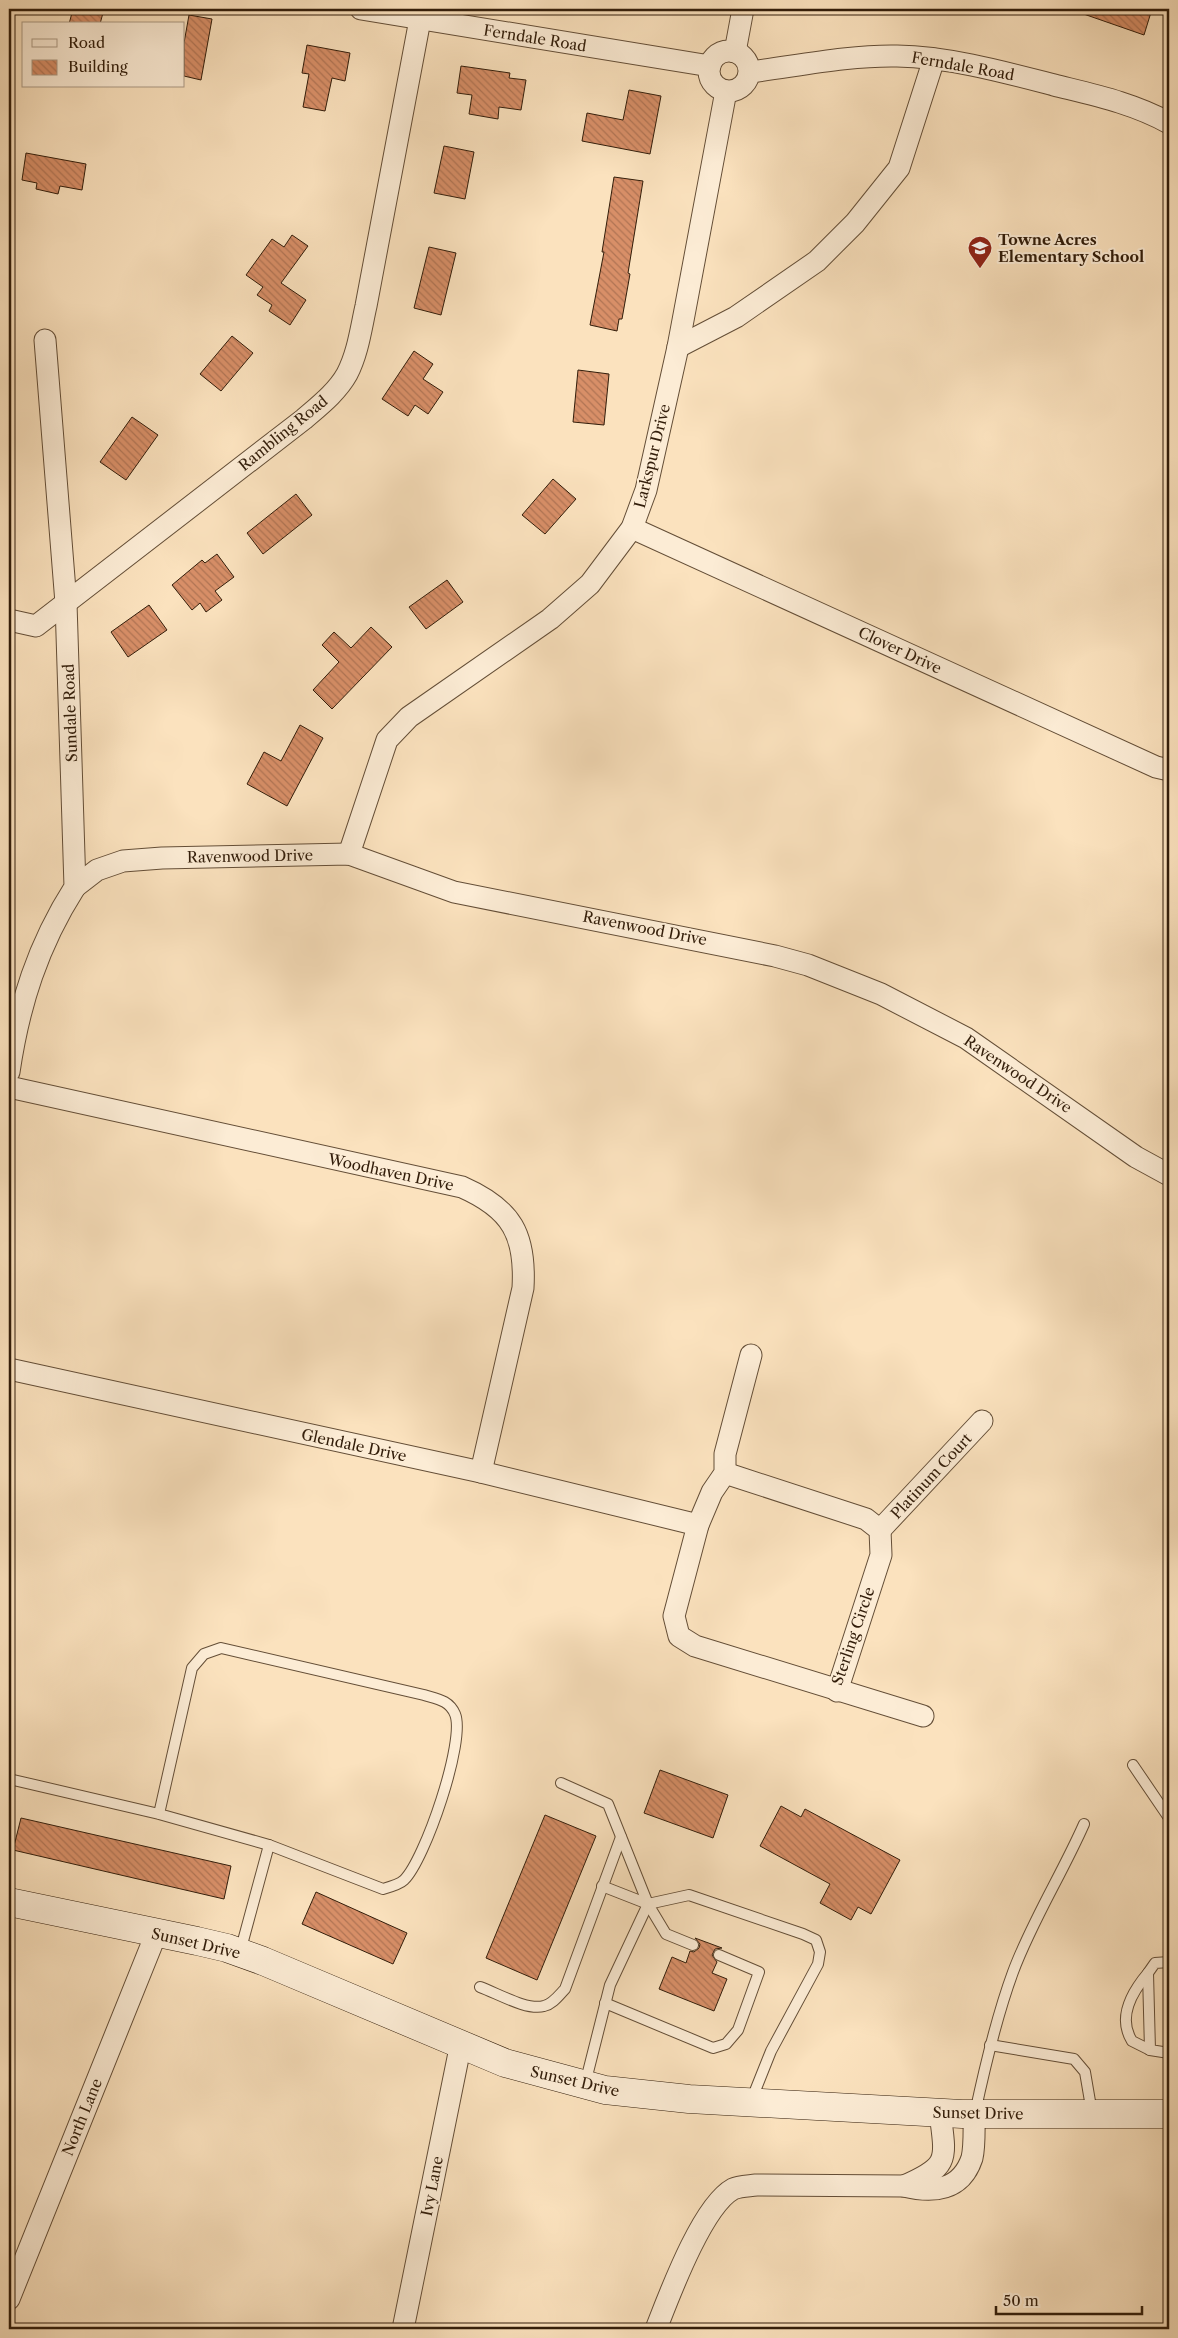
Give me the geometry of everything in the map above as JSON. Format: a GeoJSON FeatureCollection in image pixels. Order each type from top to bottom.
{"type":"FeatureCollection","features":[{"type":"Feature","properties":{"kind":"main road","name":"Sunset Drive"},"geometry":{"type":"LineString","coordinates":[[9,1902],[197,1941],[240,1953],[461,2043],[505,2063],[605,2090],[647,2096],[940,2113],[1169,2114]]}},
{"type":"Feature","properties":{"kind":"street","name":"Ferndale Road"},"geometry":{"type":"LineString","coordinates":[[361,9],[421,14],[710,66]]}},
{"type":"Feature","properties":{"kind":"street"},"geometry":{"type":"LineString","coordinates":[[735,52],[743,9]]}},
{"type":"Feature","properties":{"kind":"street","name":"Rambling Road"},"geometry":{"type":"LineString","coordinates":[[9,620],[36,626],[304,419],[328,397],[347,374],[357,346],[366,306],[421,14]]}},
{"type":"Feature","properties":{"kind":"street"},"geometry":{"type":"LineString","coordinates":[[722,52],[735,52],[746,60],[750,72],[744,85],[739,89],[726,91],[720,89],[711,80],[710,66],[712,60],[722,52]]}},
{"type":"Feature","properties":{"kind":"street","name":"Ferndale Road"},"geometry":{"type":"LineString","coordinates":[[750,72],[880,57],[896,56],[934,59],[1009,73],[1112,100],[1152,114],[1169,123]]}},
{"type":"Feature","properties":{"kind":"street"},"geometry":{"type":"LineString","coordinates":[[678,347],[736,317],[809,267],[855,223],[899,168],[934,59]]}},
{"type":"Feature","properties":{"kind":"street","name":"Larkspur Drive"},"geometry":{"type":"LineString","coordinates":[[349,854],[376,766],[387,740],[409,717],[550,619],[590,584],[632,528],[646,490],[678,347],[726,91]]}},
{"type":"Feature","properties":{"kind":"street","name":"Sundale Road"},"geometry":{"type":"LineString","coordinates":[[45,340],[66,603],[75,887]]}},
{"type":"Feature","properties":{"kind":"street","name":"Clover Drive"},"geometry":{"type":"LineString","coordinates":[[632,528],[1156,767],[1169,770]]}},
{"type":"Feature","properties":{"kind":"street","name":"Ravenwood Drive"},"geometry":{"type":"LineString","coordinates":[[75,887],[96,870],[123,861],[162,858],[349,854],[454,892],[741,948],[808,965],[881,994],[966,1038],[1136,1157],[1169,1175]]}},
{"type":"Feature","properties":{"kind":"street"},"geometry":{"type":"LineString","coordinates":[[9,1072],[14,1039],[26,992],[40,951],[55,918],[75,887]]}},
{"type":"Feature","properties":{"kind":"street","name":"Woodhaven Drive"},"geometry":{"type":"LineString","coordinates":[[9,1087],[462,1187],[480,1195],[497,1206],[511,1224],[521,1245],[524,1264],[523,1288],[481,1472]]}},
{"type":"Feature","properties":{"kind":"street"},"geometry":{"type":"LineString","coordinates":[[751,1355],[725,1454],[725,1473],[866,1519],[880,1530]]}},
{"type":"Feature","properties":{"kind":"street","name":"Glendale Drive"},"geometry":{"type":"LineString","coordinates":[[9,1369],[481,1472],[698,1524]]}},
{"type":"Feature","properties":{"kind":"street","name":"Platinum Court"},"geometry":{"type":"LineString","coordinates":[[880,1530],[982,1422]]}},
{"type":"Feature","properties":{"kind":"street","name":"Sterling Circle"},"geometry":{"type":"LineString","coordinates":[[725,1473],[712,1492],[698,1524],[674,1616],[679,1636],[694,1646],[837,1691],[881,1555],[880,1530]]}},
{"type":"Feature","properties":{"kind":"street"},"geometry":{"type":"LineString","coordinates":[[837,1691],[923,1716]]}},
{"type":"Feature","properties":{"kind":"street","name":"North Lane"},"geometry":{"type":"LineString","coordinates":[[9,2299],[156,1934]]}},
{"type":"Feature","properties":{"kind":"street","name":"Ivy Lane"},"geometry":{"type":"LineString","coordinates":[[403,2329],[461,2043]]}},
{"type":"Feature","properties":{"kind":"street"},"geometry":{"type":"LineString","coordinates":[[904,2186],[924,2177],[943,2161],[945,2152],[940,2113]]}},
{"type":"Feature","properties":{"kind":"street"},"geometry":{"type":"LineString","coordinates":[[656,2329],[674,2281],[709,2214],[719,2200],[734,2188],[756,2185],[904,2186],[925,2191],[946,2187],[960,2178],[972,2157],[974,2114]]}},
{"type":"Feature","properties":{"kind":"lane"},"geometry":{"type":"LineString","coordinates":[[9,1779],[160,1814],[269,1845],[384,1889],[404,1881],[420,1857],[445,1791],[457,1734],[456,1715],[446,1701],[221,1648],[204,1654],[192,1668],[160,1814]]}},
{"type":"Feature","properties":{"kind":"lane"},"geometry":{"type":"LineString","coordinates":[[1133,1765],[1169,1818]]}},
{"type":"Feature","properties":{"kind":"lane"},"geometry":{"type":"LineString","coordinates":[[561,1783],[608,1804],[648,1904],[666,1934],[693,1945]]}},
{"type":"Feature","properties":{"kind":"lane"},"geometry":{"type":"LineString","coordinates":[[974,2114],[990,2045],[1013,1972],[1044,1902],[1084,1824]]}},
{"type":"Feature","properties":{"kind":"lane"},"geometry":{"type":"LineString","coordinates":[[480,1986],[531,2007],[545,2006],[565,1989],[621,1837]]}},
{"type":"Feature","properties":{"kind":"lane"},"geometry":{"type":"LineString","coordinates":[[240,1953],[269,1845]]}},
{"type":"Feature","properties":{"kind":"lane"},"geometry":{"type":"LineString","coordinates":[[602,1886],[648,1904],[688,1895],[816,1940],[820,1952],[818,1964],[771,2051],[750,2102]]}},
{"type":"Feature","properties":{"kind":"lane"},"geometry":{"type":"LineString","coordinates":[[585,2085],[610,1985],[648,1904]]}},
{"type":"Feature","properties":{"kind":"lane"},"geometry":{"type":"LineString","coordinates":[[605,2003],[714,2048],[726,2044],[738,2030],[759,1972],[719,1955]]}},
{"type":"Feature","properties":{"kind":"lane"},"geometry":{"type":"LineString","coordinates":[[1169,1962],[1155,1963],[1133,1994],[1125,2020],[1132,2041],[1150,2050],[1169,2054]]}},
{"type":"Feature","properties":{"kind":"lane"},"geometry":{"type":"LineString","coordinates":[[1148,1973],[1150,2050]]}},
{"type":"Feature","properties":{"kind":"lane"},"geometry":{"type":"LineString","coordinates":[[990,2045],[1074,2058],[1085,2072],[1092,2114]]}},
{"type":"Feature","properties":{"kind":"building"},"geometry":{"type":"Polygon","coordinates":[[[73,9],[104,9],[101,22],[70,22],[73,9]]]}},
{"type":"Feature","properties":{"kind":"building"},"geometry":{"type":"Polygon","coordinates":[[[1075,9],[1152,9],[1144,35],[1075,11],[1075,9]]]}},
{"type":"Feature","properties":{"kind":"building"},"geometry":{"type":"Polygon","coordinates":[[[189,15],[212,19],[201,80],[185,76],[185,37],[189,15]]]}},
{"type":"Feature","properties":{"kind":"building"},"geometry":{"type":"Polygon","coordinates":[[[307,45],[350,53],[345,81],[332,78],[325,111],[303,107],[309,74],[302,73],[307,45]]]}},
{"type":"Feature","properties":{"kind":"building"},"geometry":{"type":"Polygon","coordinates":[[[461,66],[510,73],[509,78],[526,80],[521,110],[499,107],[498,119],[469,114],[472,95],[457,93],[461,66]]]}},
{"type":"Feature","properties":{"kind":"building"},"geometry":{"type":"Polygon","coordinates":[[[629,90],[661,96],[650,154],[582,141],[587,113],[623,120],[629,90]]]}},
{"type":"Feature","properties":{"kind":"building"},"geometry":{"type":"Polygon","coordinates":[[[444,146],[474,152],[465,199],[434,193],[444,146]]]}},
{"type":"Feature","properties":{"kind":"building"},"geometry":{"type":"Polygon","coordinates":[[[26,153],[86,164],[82,190],[60,186],[58,194],[36,189],[37,183],[22,180],[26,153]]]}},
{"type":"Feature","properties":{"kind":"building"},"geometry":{"type":"Polygon","coordinates":[[[614,177],[643,181],[628,273],[630,274],[622,319],[619,319],[617,331],[590,325],[604,252],[602,252],[614,177]]]}},
{"type":"Feature","properties":{"kind":"building"},"geometry":{"type":"Polygon","coordinates":[[[292,235],[308,246],[281,283],[306,300],[290,325],[269,311],[272,305],[257,295],[263,287],[246,275],[272,239],[284,247],[292,235]]]}},
{"type":"Feature","properties":{"kind":"building"},"geometry":{"type":"Polygon","coordinates":[[[429,247],[456,253],[441,315],[414,308],[429,247]]]}},
{"type":"Feature","properties":{"kind":"building"},"geometry":{"type":"Polygon","coordinates":[[[232,336],[253,353],[221,391],[200,374],[232,336]]]}},
{"type":"Feature","properties":{"kind":"building"},"geometry":{"type":"Polygon","coordinates":[[[414,351],[433,364],[423,379],[443,392],[428,414],[415,405],[408,416],[382,399],[414,351]]]}},
{"type":"Feature","properties":{"kind":"building"},"geometry":{"type":"Polygon","coordinates":[[[578,370],[609,374],[604,425],[573,422],[578,370]]]}},
{"type":"Feature","properties":{"kind":"building"},"geometry":{"type":"Polygon","coordinates":[[[132,417],[158,435],[126,480],[100,462],[132,417]]]}},
{"type":"Feature","properties":{"kind":"building"},"geometry":{"type":"Polygon","coordinates":[[[553,479],[576,499],[545,534],[522,515],[553,479]]]}},
{"type":"Feature","properties":{"kind":"building"},"geometry":{"type":"Polygon","coordinates":[[[296,494],[312,515],[263,554],[247,533],[296,494]]]}},
{"type":"Feature","properties":{"kind":"building"},"geometry":{"type":"Polygon","coordinates":[[[217,554],[234,577],[215,591],[222,600],[206,612],[200,603],[192,610],[172,585],[202,560],[205,563],[217,554]]]}},
{"type":"Feature","properties":{"kind":"building"},"geometry":{"type":"Polygon","coordinates":[[[447,580],[463,602],[426,629],[409,607],[447,580]]]}},
{"type":"Feature","properties":{"kind":"building"},"geometry":{"type":"Polygon","coordinates":[[[149,605],[167,630],[128,657],[111,632],[149,605]]]}},
{"type":"Feature","properties":{"kind":"building"},"geometry":{"type":"Polygon","coordinates":[[[371,627],[392,647],[332,709],[313,690],[339,662],[322,645],[334,632],[351,648],[371,627]]]}},
{"type":"Feature","properties":{"kind":"building"},"geometry":{"type":"Polygon","coordinates":[[[300,725],[323,738],[287,806],[247,784],[264,752],[281,761],[300,725]]]}},
{"type":"Feature","properties":{"kind":"building"},"geometry":{"type":"Polygon","coordinates":[[[660,1770],[728,1795],[713,1838],[644,1813],[660,1770]]]}},
{"type":"Feature","properties":{"kind":"building"},"geometry":{"type":"Polygon","coordinates":[[[781,1806],[801,1817],[805,1809],[900,1860],[871,1914],[858,1907],[851,1920],[820,1903],[830,1884],[760,1846],[781,1806]]]}},
{"type":"Feature","properties":{"kind":"building"},"geometry":{"type":"Polygon","coordinates":[[[545,1815],[596,1836],[537,1980],[486,1958],[545,1815]]]}},
{"type":"Feature","properties":{"kind":"building"},"geometry":{"type":"Polygon","coordinates":[[[21,1818],[231,1866],[224,1899],[13,1850],[21,1818]]]}},
{"type":"Feature","properties":{"kind":"building"},"geometry":{"type":"Polygon","coordinates":[[[316,1892],[407,1933],[393,1964],[302,1924],[316,1892]]]}},
{"type":"Feature","properties":{"kind":"building"},"geometry":{"type":"Polygon","coordinates":[[[695,1938],[722,1948],[715,1949],[712,1955],[717,1962],[712,1973],[727,1979],[714,2011],[659,1989],[672,1957],[686,1963],[690,1951],[694,1952],[699,1948],[700,1944],[695,1938]]]}},
{"type":"Feature","properties":{"kind":"place","name":"Towne Acres Elementary School"},"geometry":{"type":"Point","coordinates":[980,269]}}]}
